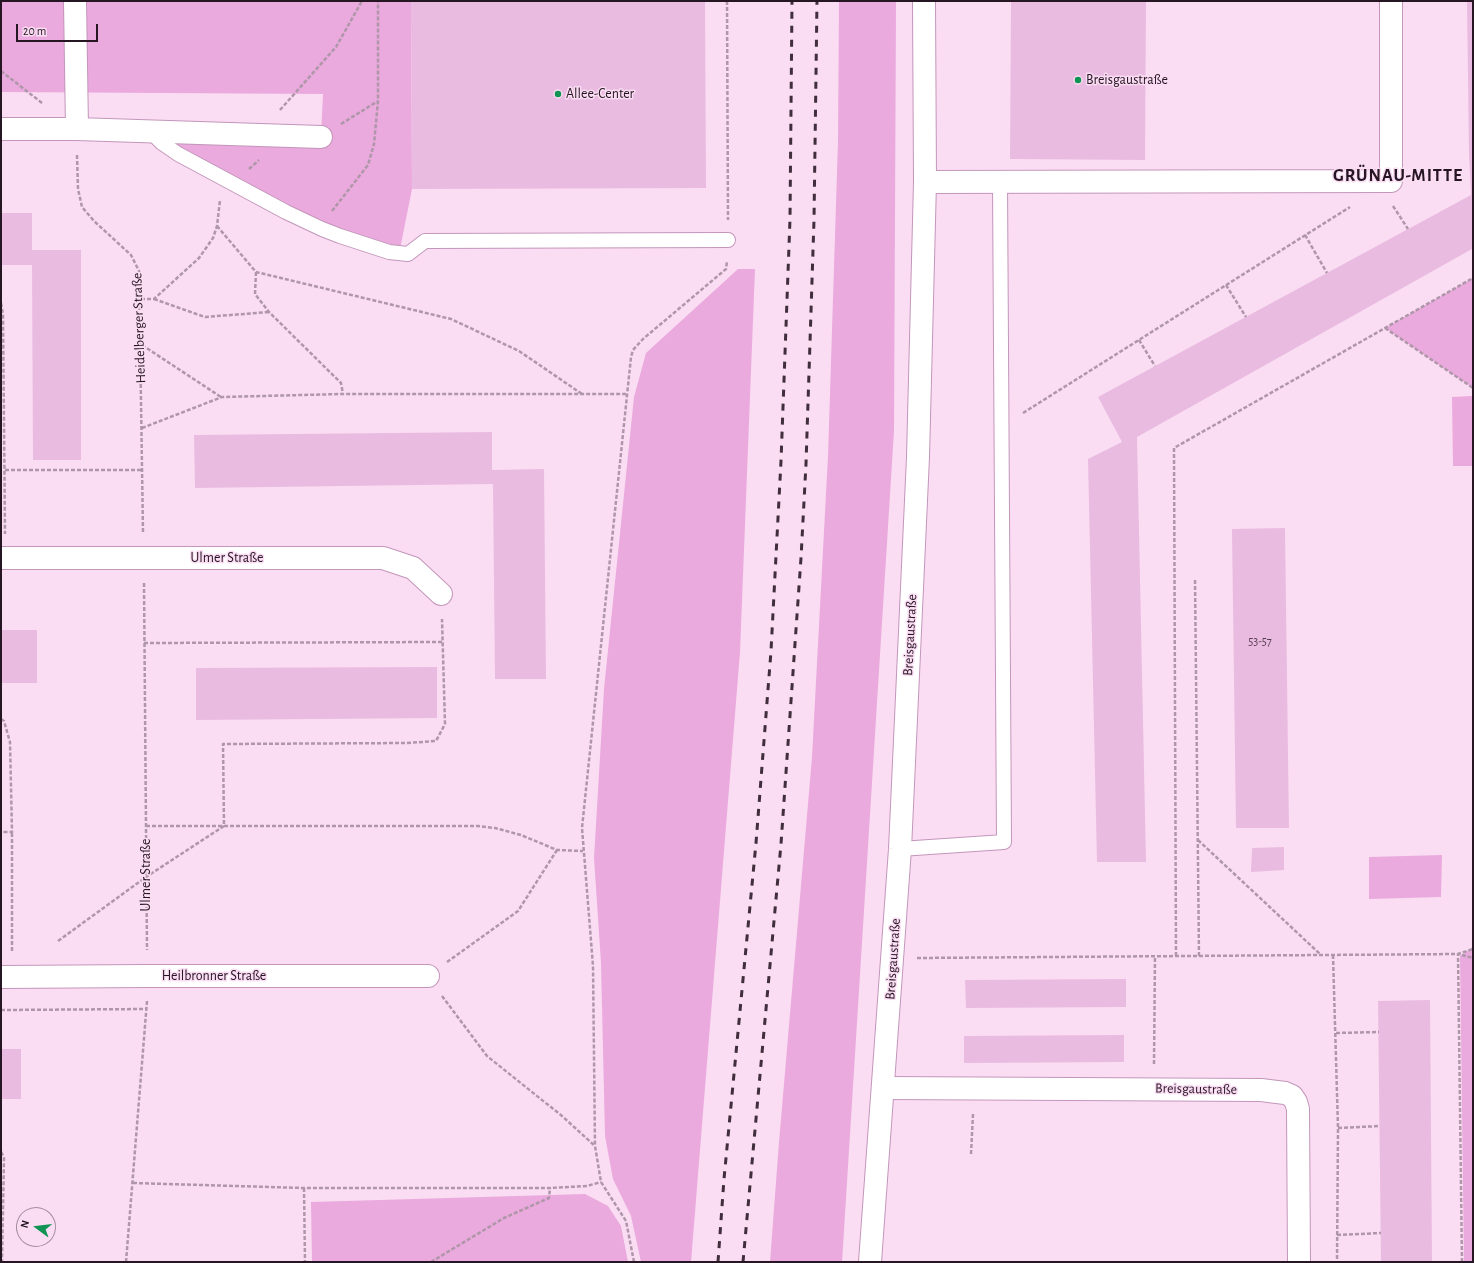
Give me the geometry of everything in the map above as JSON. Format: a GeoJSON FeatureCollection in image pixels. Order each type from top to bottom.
{"type":"FeatureCollection","features":[{"type":"Feature","properties":{"kind":"street"},"geometry":{"type":"LineString","coordinates":[[76,1],[77,129]]}},
{"type":"Feature","properties":{"kind":"street","name":"Breisgaustraße"},"geometry":{"type":"LineString","coordinates":[[870,1262],[900,849],[918,458],[925,182],[924,1]]}},
{"type":"Feature","properties":{"kind":"street"},"geometry":{"type":"LineString","coordinates":[[925,182],[1391,181],[1391,1]]}},
{"type":"Feature","properties":{"kind":"street"},"geometry":{"type":"LineString","coordinates":[[1,129],[77,129],[321,137]]}},
{"type":"Feature","properties":{"kind":"street","name":"Ulmer Straße"},"geometry":{"type":"LineString","coordinates":[[3,558],[383,558],[414,568],[441,594]]}},
{"type":"Feature","properties":{"kind":"street","name":"Heilbronner Straße"},"geometry":{"type":"LineString","coordinates":[[6,977],[428,976]]}},
{"type":"Feature","properties":{"kind":"street","name":"Breisgaustraße"},"geometry":{"type":"LineString","coordinates":[[883,1088],[1154,1088],[1269,1090],[1285,1093],[1292,1096],[1296,1102],[1298,1117],[1300,1262]]}},
{"type":"Feature","properties":{"kind":"lane"},"geometry":{"type":"LineString","coordinates":[[151,132],[162,143],[178,154],[322,229],[360,243],[399,254],[408,254],[425,241],[728,240]]}},
{"type":"Feature","properties":{"kind":"lane"},"geometry":{"type":"LineString","coordinates":[[900,849],[1004,842],[1000,182]]}},
{"type":"Feature","properties":{"kind":"path"},"geometry":{"type":"LineString","coordinates":[[258,135],[336,47],[362,1]]}},
{"type":"Feature","properties":{"kind":"path"},"geometry":{"type":"LineString","coordinates":[[322,229],[327,219],[368,165],[374,144],[378,101],[378,1]]}},
{"type":"Feature","properties":{"kind":"path"},"geometry":{"type":"LineString","coordinates":[[634,1262],[626,1221],[601,1182],[595,1146],[593,966],[582,828],[631,357],[634,350],[643,339],[726,269],[728,240],[727,1]]}},
{"type":"Feature","properties":{"kind":"path"},"geometry":{"type":"LineString","coordinates":[[1,71],[45,105]]}},
{"type":"Feature","properties":{"kind":"path"},"geometry":{"type":"LineString","coordinates":[[321,137],[378,101]]}},
{"type":"Feature","properties":{"kind":"path","name":"Heidelberger Straße"},"geometry":{"type":"LineString","coordinates":[[77,129],[78,190],[82,207],[94,222],[131,255],[139,271],[141,299],[143,536]]}},
{"type":"Feature","properties":{"kind":"path"},"geometry":{"type":"LineString","coordinates":[[154,299],[199,258],[213,238],[217,226],[221,199],[229,181]]}},
{"type":"Feature","properties":{"kind":"path"},"geometry":{"type":"LineString","coordinates":[[1391,181],[1381,187],[1408,229]]}},
{"type":"Feature","properties":{"kind":"path"},"geometry":{"type":"LineString","coordinates":[[1002,426],[1356,203]]}},
{"type":"Feature","properties":{"kind":"path"},"geometry":{"type":"LineString","coordinates":[[217,226],[256,272],[450,319],[520,351],[582,394]]}},
{"type":"Feature","properties":{"kind":"path"},"geometry":{"type":"LineString","coordinates":[[1305,235],[1327,273]]}},
{"type":"Feature","properties":{"kind":"path"},"geometry":{"type":"LineString","coordinates":[[256,272],[255,294],[269,312],[341,383],[343,394]]}},
{"type":"Feature","properties":{"kind":"path"},"geometry":{"type":"LineString","coordinates":[[1176,956],[1174,448],[1473,278]]}},
{"type":"Feature","properties":{"kind":"path"},"geometry":{"type":"LineString","coordinates":[[1226,285],[1246,317]]}},
{"type":"Feature","properties":{"kind":"path"},"geometry":{"type":"LineString","coordinates":[[141,299],[154,299],[205,317],[269,312]]}},
{"type":"Feature","properties":{"kind":"path"},"geometry":{"type":"LineString","coordinates":[[1,303],[4,314],[3,411],[5,470],[3,558]]}},
{"type":"Feature","properties":{"kind":"path"},"geometry":{"type":"LineString","coordinates":[[1385,328],[1473,388]]}},
{"type":"Feature","properties":{"kind":"path"},"geometry":{"type":"LineString","coordinates":[[1139,340],[1155,366]]}},
{"type":"Feature","properties":{"kind":"path"},"geometry":{"type":"LineString","coordinates":[[141,345],[222,397]]}},
{"type":"Feature","properties":{"kind":"path"},"geometry":{"type":"LineString","coordinates":[[142,428],[222,397],[343,394],[626,394]]}},
{"type":"Feature","properties":{"kind":"path"},"geometry":{"type":"LineString","coordinates":[[5,470],[142,470]]}},
{"type":"Feature","properties":{"kind":"path"},"geometry":{"type":"LineString","coordinates":[[1196,580],[1199,956]]}},
{"type":"Feature","properties":{"kind":"path","name":"Ulmer Straße"},"geometry":{"type":"LineString","coordinates":[[144,582],[147,954]]}},
{"type":"Feature","properties":{"kind":"path"},"geometry":{"type":"LineString","coordinates":[[144,643],[442,642],[445,724],[436,741],[407,743],[223,744],[224,826]]}},
{"type":"Feature","properties":{"kind":"path"},"geometry":{"type":"LineString","coordinates":[[1,719],[4,721],[10,742],[12,832],[6,977]]}},
{"type":"Feature","properties":{"kind":"path"},"geometry":{"type":"LineString","coordinates":[[146,826],[478,826],[495,828],[517,834],[557,850],[583,851]]}},
{"type":"Feature","properties":{"kind":"path"},"geometry":{"type":"LineString","coordinates":[[58,941],[146,877],[224,826]]}},
{"type":"Feature","properties":{"kind":"path"},"geometry":{"type":"LineString","coordinates":[[1,832],[12,832]]}},
{"type":"Feature","properties":{"kind":"path"},"geometry":{"type":"LineString","coordinates":[[1198,840],[1321,955]]}},
{"type":"Feature","properties":{"kind":"path"},"geometry":{"type":"LineString","coordinates":[[557,850],[518,911],[428,976],[487,1056],[562,1116],[595,1146]]}},
{"type":"Feature","properties":{"kind":"path"},"geometry":{"type":"LineString","coordinates":[[1458,954],[1473,949]]}},
{"type":"Feature","properties":{"kind":"path"},"geometry":{"type":"LineString","coordinates":[[893,959],[1458,954],[1473,958]]}},
{"type":"Feature","properties":{"kind":"path"},"geometry":{"type":"LineString","coordinates":[[1458,954],[1462,1262]]}},
{"type":"Feature","properties":{"kind":"path"},"geometry":{"type":"LineString","coordinates":[[1333,955],[1338,1128],[1337,1262]]}},
{"type":"Feature","properties":{"kind":"path"},"geometry":{"type":"LineString","coordinates":[[1154,1088],[1155,956]]}},
{"type":"Feature","properties":{"kind":"path"},"geometry":{"type":"LineString","coordinates":[[126,1262],[147,1009],[147,993]]}},
{"type":"Feature","properties":{"kind":"path"},"geometry":{"type":"LineString","coordinates":[[1,1010],[147,1009]]}},
{"type":"Feature","properties":{"kind":"path"},"geometry":{"type":"LineString","coordinates":[[1336,1033],[1379,1032]]}},
{"type":"Feature","properties":{"kind":"path"},"geometry":{"type":"LineString","coordinates":[[971,1154],[974,1089]]}},
{"type":"Feature","properties":{"kind":"path"},"geometry":{"type":"LineString","coordinates":[[1338,1128],[1380,1126]]}},
{"type":"Feature","properties":{"kind":"path"},"geometry":{"type":"LineString","coordinates":[[1,1152],[4,1157],[2,1262]]}},
{"type":"Feature","properties":{"kind":"path"},"geometry":{"type":"LineString","coordinates":[[133,1183],[150,1185],[304,1188],[550,1188],[587,1186],[601,1182]]}},
{"type":"Feature","properties":{"kind":"path"},"geometry":{"type":"LineString","coordinates":[[304,1188],[306,1262]]}},
{"type":"Feature","properties":{"kind":"path"},"geometry":{"type":"LineString","coordinates":[[431,1262],[504,1218],[549,1198],[550,1188]]}},
{"type":"Feature","properties":{"kind":"path"},"geometry":{"type":"LineString","coordinates":[[1337,1235],[1380,1233]]}},
{"type":"Feature","properties":{"kind":"shaded area"},"geometry":{"type":"Polygon","coordinates":[[[1,1],[411,1],[412,189],[399,254],[360,243],[162,143],[321,136],[323,94],[1,92],[1,1]]]}},
{"type":"Feature","properties":{"kind":"shaded area"},"geometry":{"type":"Polygon","coordinates":[[[839,1],[896,1],[894,431],[842,1262],[770,1262],[812,757],[828,456],[838,141],[839,1]]]}},
{"type":"Feature","properties":{"kind":"shaded area"},"geometry":{"type":"Polygon","coordinates":[[[738,269],[755,269],[740,652],[691,1262],[641,1262],[631,1216],[613,1179],[605,1136],[601,963],[594,858],[604,689],[634,397],[646,353],[738,269]]]}},
{"type":"Feature","properties":{"kind":"shaded area"},"geometry":{"type":"Polygon","coordinates":[[[1473,278],[1473,388],[1385,328],[1473,278]]]}},
{"type":"Feature","properties":{"kind":"shaded area"},"geometry":{"type":"Polygon","coordinates":[[[1472,396],[1473,466],[1453,466],[1452,397],[1472,396]]]}},
{"type":"Feature","properties":{"kind":"shaded area"},"geometry":{"type":"Polygon","coordinates":[[[1442,855],[1441,897],[1369,899],[1369,857],[1442,855]]]}},
{"type":"Feature","properties":{"kind":"shaded area"},"geometry":{"type":"Polygon","coordinates":[[[1473,947],[1473,1262],[1464,1262],[1460,956],[1473,947]]]}},
{"type":"Feature","properties":{"kind":"shaded area"},"geometry":{"type":"Polygon","coordinates":[[[585,1194],[608,1206],[621,1226],[628,1262],[312,1262],[311,1202],[585,1194]]]}},
{"type":"Feature","properties":{"kind":"building","name":"Allee-Center"},"geometry":{"type":"Polygon","coordinates":[[[411,1],[705,1],[706,188],[412,189],[411,1]]]}},
{"type":"Feature","properties":{"kind":"building","name":"Breisgaustraße"},"geometry":{"type":"Polygon","coordinates":[[[1011,1],[1146,1],[1145,160],[1010,159],[1011,1]]]}},
{"type":"Feature","properties":{"kind":"building"},"geometry":{"type":"Polygon","coordinates":[[[1467,1],[1473,1],[1472,249],[1137,437],[1146,862],[1097,862],[1088,459],[1122,442],[1098,397],[1471,195],[1467,1]]]}},
{"type":"Feature","properties":{"kind":"building"},"geometry":{"type":"Polygon","coordinates":[[[1,213],[32,213],[32,250],[81,250],[81,460],[33,460],[32,265],[1,265],[1,213]]]}},
{"type":"Feature","properties":{"kind":"building"},"geometry":{"type":"Polygon","coordinates":[[[492,432],[492,470],[544,469],[546,679],[495,679],[493,484],[195,488],[194,435],[492,432]]]}},
{"type":"Feature","properties":{"kind":"building"},"geometry":{"type":"Polygon","coordinates":[[[1285,528],[1289,828],[1236,828],[1232,529],[1285,528]]]}},
{"type":"Feature","properties":{"kind":"building"},"geometry":{"type":"Polygon","coordinates":[[[1,630],[37,630],[37,683],[1,683],[1,630]]]}},
{"type":"Feature","properties":{"kind":"building"},"geometry":{"type":"Polygon","coordinates":[[[437,667],[437,718],[196,720],[196,668],[437,667]]]}},
{"type":"Feature","properties":{"kind":"building"},"geometry":{"type":"Polygon","coordinates":[[[1284,847],[1284,870],[1251,872],[1252,848],[1284,847]]]}},
{"type":"Feature","properties":{"kind":"building"},"geometry":{"type":"Polygon","coordinates":[[[1126,979],[1126,1007],[966,1008],[965,980],[1126,979]]]}},
{"type":"Feature","properties":{"kind":"building"},"geometry":{"type":"Polygon","coordinates":[[[1430,1000],[1432,1262],[1381,1262],[1378,1001],[1430,1000]]]}},
{"type":"Feature","properties":{"kind":"building"},"geometry":{"type":"Polygon","coordinates":[[[1124,1035],[1124,1062],[964,1063],[964,1036],[1124,1035]]]}},
{"type":"Feature","properties":{"kind":"building"},"geometry":{"type":"Polygon","coordinates":[[[1,1049],[21,1049],[21,1099],[1,1099],[1,1049]]]}},
{"type":"Feature","properties":{"kind":"railway"},"geometry":{"type":"LineString","coordinates":[[718,1262],[724,1179],[756,843],[771,651],[781,461],[790,219],[792,1]]}},
{"type":"Feature","properties":{"kind":"railway"},"geometry":{"type":"LineString","coordinates":[[743,1262],[781,844],[801,558],[806,464],[814,220],[817,1]]}},
{"type":"Feature","properties":{"kind":"place","name":"Breisgaustraße"},"geometry":{"type":"Point","coordinates":[1078,80]}},
{"type":"Feature","properties":{"kind":"place","name":"Allee-Center"},"geometry":{"type":"Point","coordinates":[558,94]}},
{"type":"Feature","properties":{"kind":"district","name":"GRÜNAU-MITTE"},"geometry":{"type":"Point","coordinates":[1398,176]}}]}
